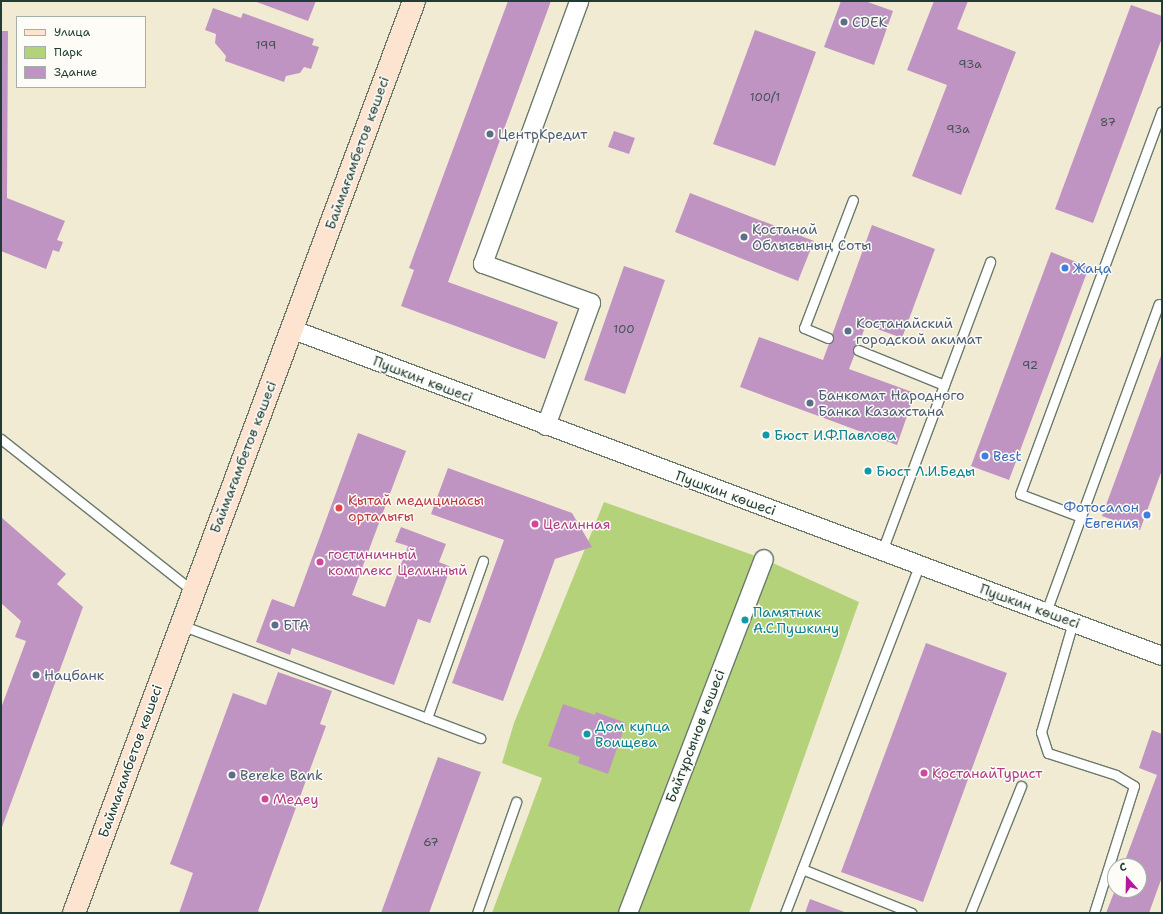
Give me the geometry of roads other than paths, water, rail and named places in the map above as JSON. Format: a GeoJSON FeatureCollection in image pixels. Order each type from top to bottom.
{"type":"FeatureCollection","features":[{"type":"Feature","properties":{"kind":"main road","name":"Баймағамбетов көшесі"},"geometry":{"type":"LineString","coordinates":[[74,913],[414,1]]}},
{"type":"Feature","properties":{"kind":"street"},"geometry":{"type":"LineString","coordinates":[[546,426],[591,303],[483,264],[579,1]]}},
{"type":"Feature","properties":{"kind":"street","name":"Пушкин көшесі"},"geometry":{"type":"LineString","coordinates":[[291,330],[1162,656]]}},
{"type":"Feature","properties":{"kind":"street","name":"Байтұрсынов көшесі"},"geometry":{"type":"LineString","coordinates":[[628,913],[764,559]]}},
{"type":"Feature","properties":{"kind":"lane"},"geometry":{"type":"LineString","coordinates":[[1081,517],[1020,494],[1162,111]]}},
{"type":"Feature","properties":{"kind":"lane"},"geometry":{"type":"LineString","coordinates":[[828,338],[804,328],[853,200]]}},
{"type":"Feature","properties":{"kind":"lane"},"geometry":{"type":"LineString","coordinates":[[882,551],[990,262]]}},
{"type":"Feature","properties":{"kind":"lane"},"geometry":{"type":"LineString","coordinates":[[1046,612],[1160,304]]}},
{"type":"Feature","properties":{"kind":"lane"},"geometry":{"type":"LineString","coordinates":[[858,350],[944,385]]}},
{"type":"Feature","properties":{"kind":"lane"},"geometry":{"type":"LineString","coordinates":[[1,439],[193,591]]}},
{"type":"Feature","properties":{"kind":"lane"},"geometry":{"type":"LineString","coordinates":[[427,718],[483,561]]}},
{"type":"Feature","properties":{"kind":"lane"},"geometry":{"type":"LineString","coordinates":[[785,913],[919,565]]}},
{"type":"Feature","properties":{"kind":"lane"},"geometry":{"type":"LineString","coordinates":[[1073,622],[1041,732],[1048,753],[1116,775],[1134,786],[1094,913]]}},
{"type":"Feature","properties":{"kind":"lane"},"geometry":{"type":"LineString","coordinates":[[181,625],[480,738]]}},
{"type":"Feature","properties":{"kind":"lane"},"geometry":{"type":"LineString","coordinates":[[970,913],[1021,786]]}},
{"type":"Feature","properties":{"kind":"lane"},"geometry":{"type":"LineString","coordinates":[[477,913],[516,802]]}},
{"type":"Feature","properties":{"kind":"lane"},"geometry":{"type":"LineString","coordinates":[[802,869],[912,913]]}},
{"type":"Feature","properties":{"kind":"place","name":"CDEK"},"geometry":{"type":"Point","coordinates":[844,22]}},
{"type":"Feature","properties":{"kind":"place","name":"ЦентрКредит"},"geometry":{"type":"Point","coordinates":[490,134]}},
{"type":"Feature","properties":{"kind":"place","name":"Қостанай Облысының Соты"},"geometry":{"type":"Point","coordinates":[744,237]}},
{"type":"Feature","properties":{"kind":"place","name":"Жаңа"},"geometry":{"type":"Point","coordinates":[1065,268]}},
{"type":"Feature","properties":{"kind":"place","name":"Костанайский городской акимат"},"geometry":{"type":"Point","coordinates":[848,331]}},
{"type":"Feature","properties":{"kind":"place","name":"Банкомат Народного Банка Казахстана"},"geometry":{"type":"Point","coordinates":[810,403]}},
{"type":"Feature","properties":{"kind":"place","name":"Бюст И.Ф.Павлова"},"geometry":{"type":"Point","coordinates":[766,435]}},
{"type":"Feature","properties":{"kind":"place","name":"Best"},"geometry":{"type":"Point","coordinates":[985,456]}},
{"type":"Feature","properties":{"kind":"place","name":"Бюст Л.И.Беды"},"geometry":{"type":"Point","coordinates":[868,471]}},
{"type":"Feature","properties":{"kind":"place","name":"Қытай медицинасы орталығы"},"geometry":{"type":"Point","coordinates":[339,508]}},
{"type":"Feature","properties":{"kind":"place","name":"Фотосалон Евгения"},"geometry":{"type":"Point","coordinates":[1147,515]}},
{"type":"Feature","properties":{"kind":"place","name":"Целинная"},"geometry":{"type":"Point","coordinates":[535,524]}},
{"type":"Feature","properties":{"kind":"place","name":"гостиничный комплекс Целинный"},"geometry":{"type":"Point","coordinates":[320,562]}},
{"type":"Feature","properties":{"kind":"place","name":"Памятник А.С.Пушкину"},"geometry":{"type":"Point","coordinates":[745,620]}},
{"type":"Feature","properties":{"kind":"place","name":"БТА"},"geometry":{"type":"Point","coordinates":[275,625]}},
{"type":"Feature","properties":{"kind":"place","name":"Нацбанк"},"geometry":{"type":"Point","coordinates":[36,675]}},
{"type":"Feature","properties":{"kind":"place","name":"Дом купца Воищева"},"geometry":{"type":"Point","coordinates":[587,734]}},
{"type":"Feature","properties":{"kind":"place","name":"ҚостанайТурист"},"geometry":{"type":"Point","coordinates":[924,773]}},
{"type":"Feature","properties":{"kind":"place","name":"Bereke Bank"},"geometry":{"type":"Point","coordinates":[232,775]}},
{"type":"Feature","properties":{"kind":"place","name":"Медеу"},"geometry":{"type":"Point","coordinates":[265,799]}}]}
